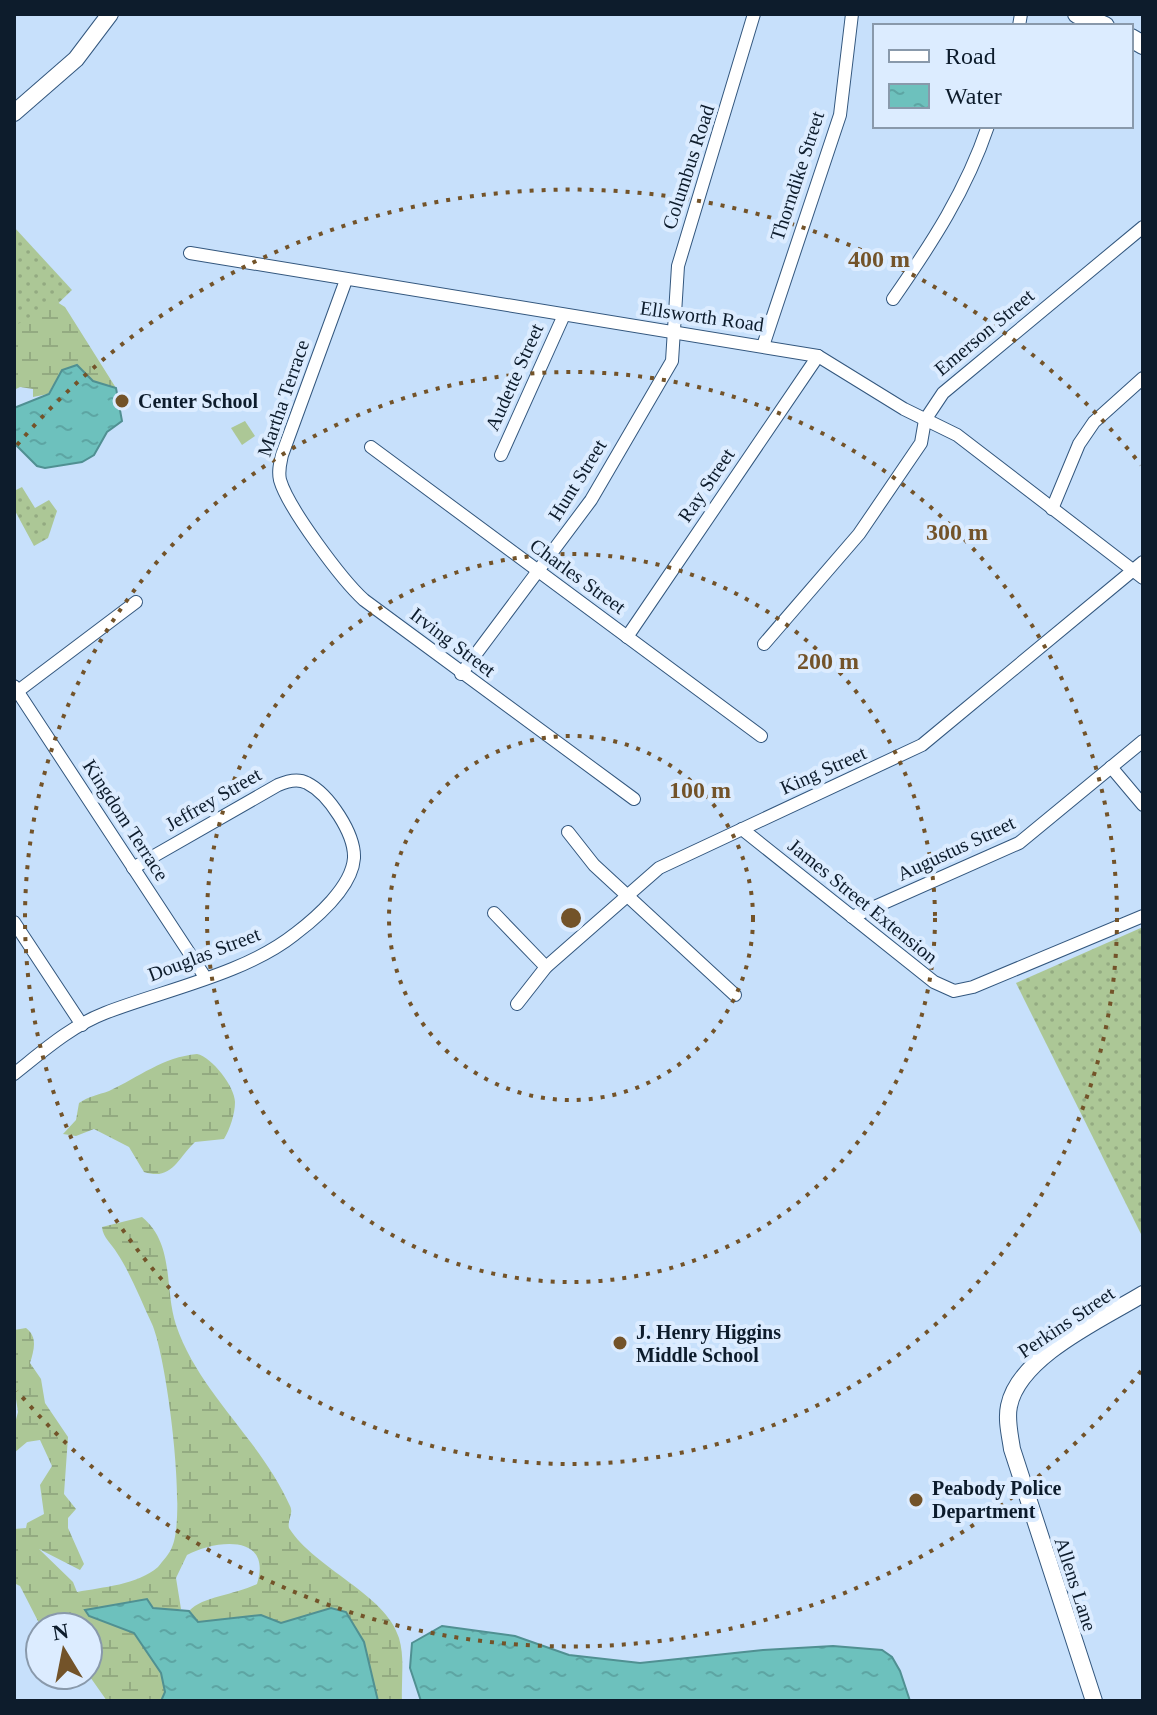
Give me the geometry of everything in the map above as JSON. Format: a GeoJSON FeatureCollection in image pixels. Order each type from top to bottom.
{"type":"FeatureCollection","features":[{"type":"Feature","properties":{"kind":"main road"},"geometry":{"type":"LineString","coordinates":[[1077,14],[1100,24]]}},
{"type":"Feature","properties":{"kind":"street"},"geometry":{"type":"LineString","coordinates":[[14,113],[76,59],[97,36],[110,14]]}},
{"type":"Feature","properties":{"kind":"street","name":"Columbus Road"},"geometry":{"type":"LineString","coordinates":[[674,334],[678,266],[754,14]]}},
{"type":"Feature","properties":{"kind":"street","name":"Thorndike Street"},"geometry":{"type":"LineString","coordinates":[[763,346],[840,115],[852,14]]}},
{"type":"Feature","properties":{"kind":"street"},"geometry":{"type":"LineString","coordinates":[[893,299],[951,214],[974,167],[987,128]]}},
{"type":"Feature","properties":{"kind":"street","name":"Emerson Street"},"geometry":{"type":"LineString","coordinates":[[764,644],[859,534],[921,443],[925,420],[943,393],[1143,227]]}},
{"type":"Feature","properties":{"kind":"street","name":"Ellsworth Road"},"geometry":{"type":"LineString","coordinates":[[190,253],[818,356],[925,420],[957,435],[1052,509],[1140,570]]}},
{"type":"Feature","properties":{"kind":"street","name":"Martha Terrace"},"geometry":{"type":"LineString","coordinates":[[282,484],[278,470],[287,440],[346,280]]}},
{"type":"Feature","properties":{"kind":"street","name":"Audette Street"},"geometry":{"type":"LineString","coordinates":[[501,455],[564,315]]}},
{"type":"Feature","properties":{"kind":"street","name":"Hunt Street"},"geometry":{"type":"LineString","coordinates":[[461,674],[591,500],[672,361],[674,334]]}},
{"type":"Feature","properties":{"kind":"street","name":"Ray Street"},"geometry":{"type":"LineString","coordinates":[[627,637],[818,356]]}},
{"type":"Feature","properties":{"kind":"street"},"geometry":{"type":"LineString","coordinates":[[1052,509],[1079,444],[1094,422],[1143,378]]}},
{"type":"Feature","properties":{"kind":"street","name":"Charles Street"},"geometry":{"type":"LineString","coordinates":[[371,447],[761,736]]}},
{"type":"Feature","properties":{"kind":"street","name":"Irving Street"},"geometry":{"type":"LineString","coordinates":[[282,484],[352,589],[461,674],[634,799]]}},
{"type":"Feature","properties":{"kind":"street","name":"King Street"},"geometry":{"type":"LineString","coordinates":[[517,1004],[546,967],[629,898],[659,868],[922,745],[1140,570]]}},
{"type":"Feature","properties":{"kind":"street"},"geometry":{"type":"LineString","coordinates":[[16,689],[136,602]]}},
{"type":"Feature","properties":{"kind":"street","name":"Kingdom Terrace"},"geometry":{"type":"LineString","coordinates":[[16,689],[205,977]]}},
{"type":"Feature","properties":{"kind":"street","name":"Augustus Street"},"geometry":{"type":"LineString","coordinates":[[852,917],[1019,843],[1143,741]]}},
{"type":"Feature","properties":{"kind":"street"},"geometry":{"type":"LineString","coordinates":[[1111,767],[1143,805]]}},
{"type":"Feature","properties":{"kind":"street","name":"Jeffrey Street"},"geometry":{"type":"LineString","coordinates":[[133,868],[287,781],[305,782],[313,787],[344,826]]}},
{"type":"Feature","properties":{"kind":"street","name":"Douglas Street"},"geometry":{"type":"LineString","coordinates":[[14,1074],[103,1013],[205,977],[283,944],[343,885],[354,859],[344,826]]}},
{"type":"Feature","properties":{"kind":"street","name":"James Street Extension"},"geometry":{"type":"LineString","coordinates":[[742,829],[934,982],[954,991],[973,987],[1143,916]]}},
{"type":"Feature","properties":{"kind":"street"},"geometry":{"type":"LineString","coordinates":[[568,832],[594,865],[735,995]]}},
{"type":"Feature","properties":{"kind":"street"},"geometry":{"type":"LineString","coordinates":[[494,913],[546,967]]}},
{"type":"Feature","properties":{"kind":"street"},"geometry":{"type":"LineString","coordinates":[[14,922],[82,1025]]}},
{"type":"Feature","properties":{"kind":"street","name":"Perkins Street"},"geometry":{"type":"LineString","coordinates":[[1016,1386],[1042,1358],[1143,1294]]}},
{"type":"Feature","properties":{"kind":"street","name":"Allens Lane"},"geometry":{"type":"LineString","coordinates":[[1016,1386],[1008,1419],[1012,1449],[1094,1701]]}},
{"type":"Feature","properties":{"kind":"green space"},"geometry":{"type":"Polygon","coordinates":[[[14,227],[72,290],[14,346],[14,227]]]}},
{"type":"Feature","properties":{"kind":"green space"},"geometry":{"type":"Polygon","coordinates":[[[57,302],[65,307],[116,388],[93,382],[77,365],[62,370],[48,394],[33,397],[33,389],[20,387],[14,390],[14,331],[18,324],[57,302]]]}},
{"type":"Feature","properties":{"kind":"green space"},"geometry":{"type":"Polygon","coordinates":[[[245,421],[255,436],[242,445],[231,428],[245,421]]]}},
{"type":"Feature","properties":{"kind":"green space"},"geometry":{"type":"Polygon","coordinates":[[[22,487],[35,508],[49,500],[57,511],[48,538],[34,546],[14,509],[14,491],[22,487]]]}},
{"type":"Feature","properties":{"kind":"green space"},"geometry":{"type":"Polygon","coordinates":[[[1143,927],[1143,1238],[1016,983],[1143,927]]]}},
{"type":"Feature","properties":{"kind":"green space"},"geometry":{"type":"Polygon","coordinates":[[[197,1054],[216,1067],[234,1096],[233,1116],[224,1139],[195,1142],[168,1171],[153,1174],[144,1172],[129,1147],[94,1129],[76,1136],[63,1134],[76,1120],[79,1103],[162,1063],[197,1054]]]}},
{"type":"Feature","properties":{"kind":"green space"},"geometry":{"type":"Polygon","coordinates":[[[142,1217],[160,1240],[167,1267],[172,1311],[186,1350],[199,1373],[278,1482],[291,1509],[289,1528],[315,1556],[365,1595],[392,1622],[402,1653],[402,1701],[378,1701],[364,1642],[313,1613],[281,1623],[261,1615],[198,1622],[189,1611],[195,1606],[257,1584],[260,1567],[257,1556],[249,1548],[226,1544],[187,1555],[176,1578],[181,1609],[166,1612],[153,1608],[147,1599],[86,1611],[33,1611],[20,1586],[14,1583],[14,1529],[26,1528],[27,1523],[44,1514],[40,1485],[52,1466],[40,1440],[27,1442],[14,1453],[14,1427],[18,1412],[14,1386],[14,1330],[26,1328],[32,1335],[34,1349],[30,1363],[41,1379],[45,1403],[68,1437],[64,1494],[76,1509],[68,1518],[68,1528],[84,1564],[80,1570],[39,1549],[73,1582],[77,1592],[140,1578],[158,1567],[172,1547],[176,1530],[176,1471],[164,1369],[152,1324],[102,1227],[142,1217]]]}},
{"type":"Feature","properties":{"kind":"green space"},"geometry":{"type":"Polygon","coordinates":[[[104,1622],[134,1633],[161,1673],[165,1692],[161,1701],[107,1701],[100,1691],[104,1691],[104,1622]]]}},
{"type":"Feature","properties":{"kind":"water"},"geometry":{"type":"Polygon","coordinates":[[[77,365],[93,381],[116,388],[122,421],[107,432],[94,455],[82,462],[45,468],[37,466],[14,443],[14,408],[49,394],[62,370],[77,365]]]}},
{"type":"Feature","properties":{"kind":"water"},"geometry":{"type":"Polygon","coordinates":[[[147,1599],[153,1608],[189,1611],[198,1622],[261,1615],[281,1623],[331,1608],[346,1612],[364,1642],[378,1701],[161,1701],[165,1692],[161,1673],[134,1633],[104,1622],[104,1611],[85,1610],[147,1599]]]}},
{"type":"Feature","properties":{"kind":"water"},"geometry":{"type":"Polygon","coordinates":[[[442,1626],[515,1636],[569,1655],[640,1663],[833,1646],[882,1650],[892,1657],[900,1671],[910,1701],[421,1701],[410,1668],[412,1643],[442,1626]]]}},
{"type":"Feature","properties":{"kind":"place","name":"Center School"},"geometry":{"type":"Point","coordinates":[122,401]}},
{"type":"Feature","properties":{"kind":"place","name":"J. Henry Higgins Middle School"},"geometry":{"type":"Point","coordinates":[620,1343]}},
{"type":"Feature","properties":{"kind":"place","name":"Peabody Police Department"},"geometry":{"type":"Point","coordinates":[916,1500]}}]}
